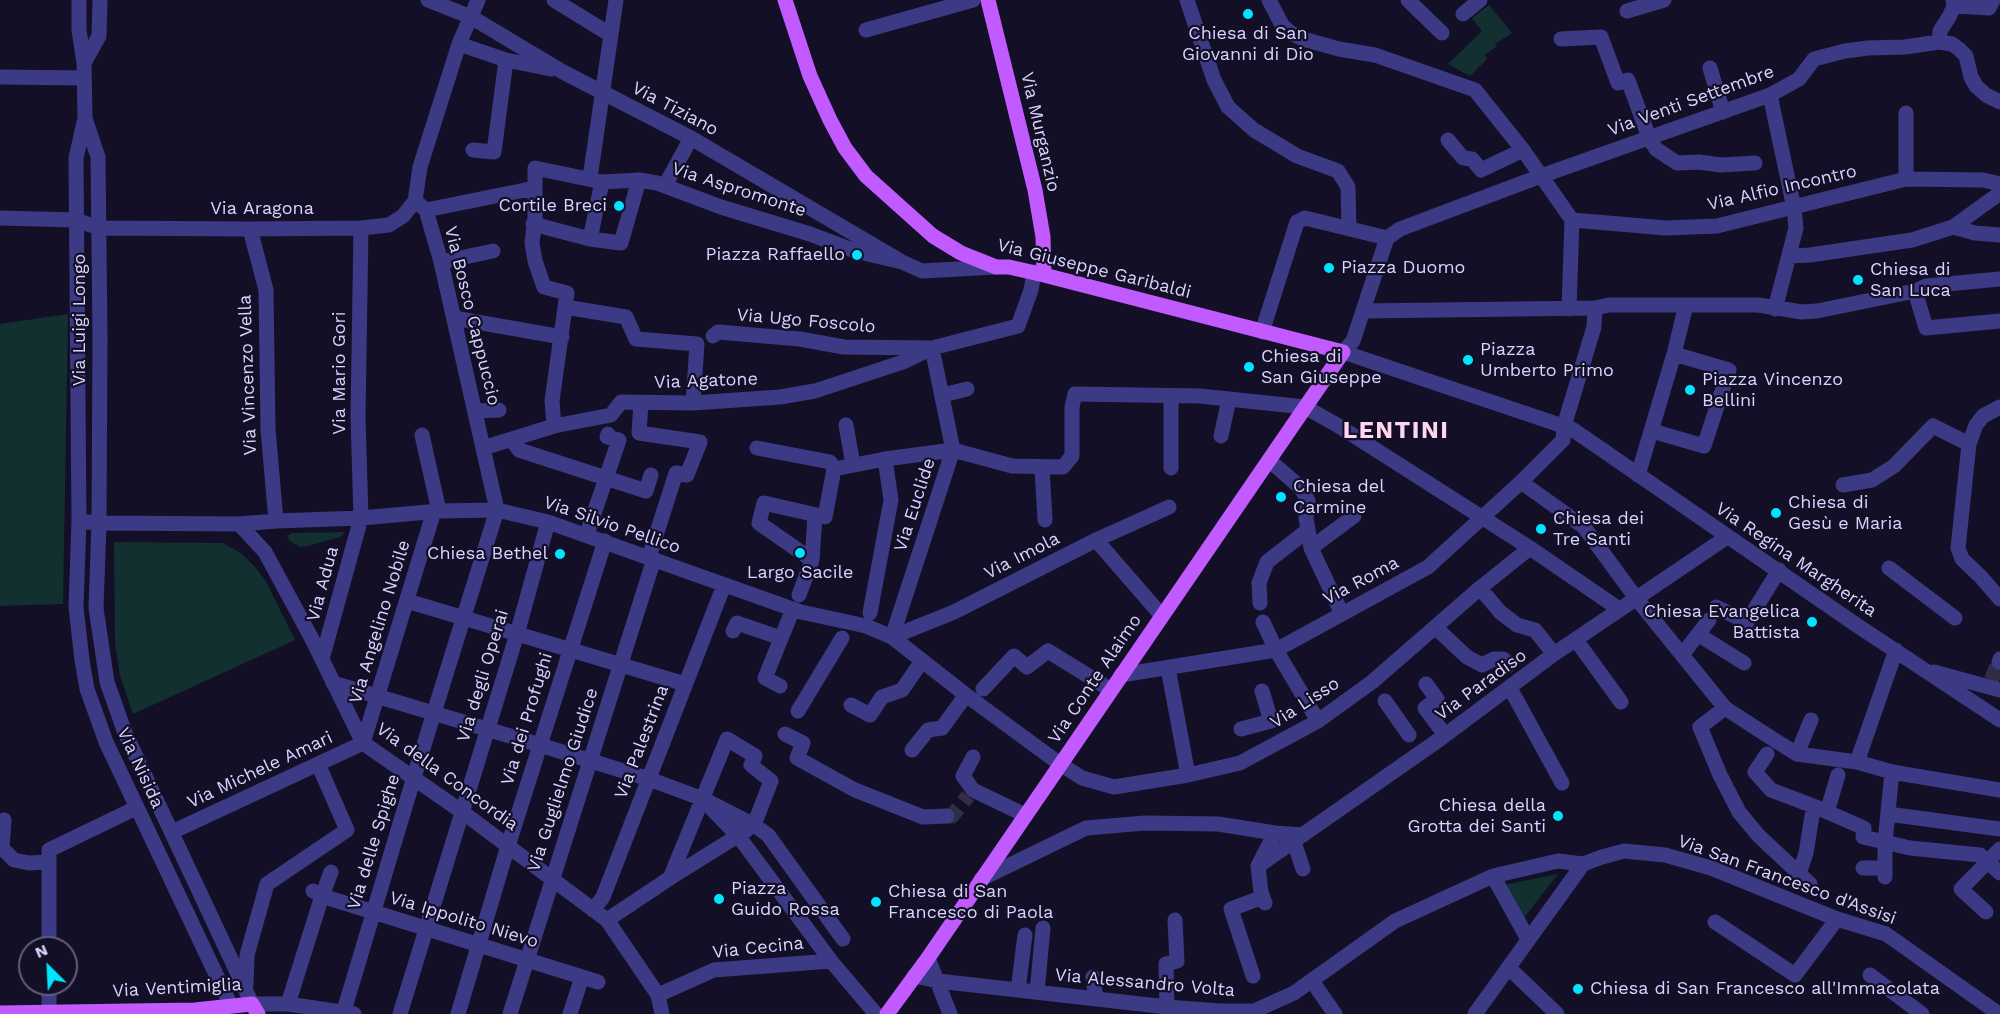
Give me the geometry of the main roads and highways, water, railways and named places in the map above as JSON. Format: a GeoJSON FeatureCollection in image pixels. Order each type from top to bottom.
{"type":"FeatureCollection","features":[{"type":"Feature","properties":{"kind":"main road","name":"Via Giuseppe Garibaldi"},"geometry":{"type":"LineString","coordinates":[[785,0],[810,76],[845,148],[866,176],[933,236],[961,253],[996,267],[1009,267],[1039,274],[1343,352]]}},
{"type":"Feature","properties":{"kind":"main road","name":"Via Murganzio"},"geometry":{"type":"LineString","coordinates":[[988,0],[1035,190],[1043,237],[1039,274]]}},
{"type":"Feature","properties":{"kind":"main road","name":"Via Conte Alaimo"},"geometry":{"type":"LineString","coordinates":[[887,1014],[928,958],[1343,352]]}},
{"type":"Feature","properties":{"kind":"main road","name":"Via Ventimiglia"},"geometry":{"type":"LineString","coordinates":[[0,1012],[110,1013],[255,1009]]}},
{"type":"Feature","properties":{"kind":"tunnel"},"geometry":{"type":"LineString","coordinates":[[1503,659],[1518,669]]}},
{"type":"Feature","properties":{"kind":"tunnel"},"geometry":{"type":"LineString","coordinates":[[1991,680],[1999,662]]}},
{"type":"Feature","properties":{"kind":"tunnel"},"geometry":{"type":"LineString","coordinates":[[947,816],[952,816],[968,796]]}},
{"type":"Feature","properties":{"kind":"place","name":"Chiesa di San Giovanni di Dio"},"geometry":{"type":"Point","coordinates":[1248,14]}},
{"type":"Feature","properties":{"kind":"place","name":"Cortile Breci"},"geometry":{"type":"Point","coordinates":[619,206]}},
{"type":"Feature","properties":{"kind":"place","name":"Piazza Raffaello"},"geometry":{"type":"Point","coordinates":[857,255]}},
{"type":"Feature","properties":{"kind":"place","name":"Piazza Duomo"},"geometry":{"type":"Point","coordinates":[1329,268]}},
{"type":"Feature","properties":{"kind":"place","name":"Chiesa di San Luca"},"geometry":{"type":"Point","coordinates":[1858,280]}},
{"type":"Feature","properties":{"kind":"place","name":"Piazza Umberto Primo"},"geometry":{"type":"Point","coordinates":[1468,360]}},
{"type":"Feature","properties":{"kind":"place","name":"Chiesa di San Giuseppe"},"geometry":{"type":"Point","coordinates":[1249,367]}},
{"type":"Feature","properties":{"kind":"place","name":"Piazza Vincenzo Bellini"},"geometry":{"type":"Point","coordinates":[1690,390]}},
{"type":"Feature","properties":{"kind":"place","name":"Chiesa del Carmine"},"geometry":{"type":"Point","coordinates":[1281,497]}},
{"type":"Feature","properties":{"kind":"place","name":"Chiesa di Gesù e Maria"},"geometry":{"type":"Point","coordinates":[1776,513]}},
{"type":"Feature","properties":{"kind":"place","name":"Chiesa dei Tre Santi"},"geometry":{"type":"Point","coordinates":[1541,529]}},
{"type":"Feature","properties":{"kind":"place","name":"Largo Sacile"},"geometry":{"type":"Point","coordinates":[800,553]}},
{"type":"Feature","properties":{"kind":"place","name":"Chiesa Bethel"},"geometry":{"type":"Point","coordinates":[560,554]}},
{"type":"Feature","properties":{"kind":"place","name":"Chiesa Evangelica Battista"},"geometry":{"type":"Point","coordinates":[1812,622]}},
{"type":"Feature","properties":{"kind":"place","name":"Chiesa della Grotta dei Santi"},"geometry":{"type":"Point","coordinates":[1558,816]}},
{"type":"Feature","properties":{"kind":"place","name":"Piazza Guido Rossa"},"geometry":{"type":"Point","coordinates":[719,899]}},
{"type":"Feature","properties":{"kind":"place","name":"Chiesa di San Francesco di Paola"},"geometry":{"type":"Point","coordinates":[876,902]}},
{"type":"Feature","properties":{"kind":"place","name":"Chiesa di San Francesco all'Immacolata"},"geometry":{"type":"Point","coordinates":[1578,989]}},
{"type":"Feature","properties":{"kind":"district","name":"LENTINI"},"geometry":{"type":"Point","coordinates":[1396,431]}}]}
